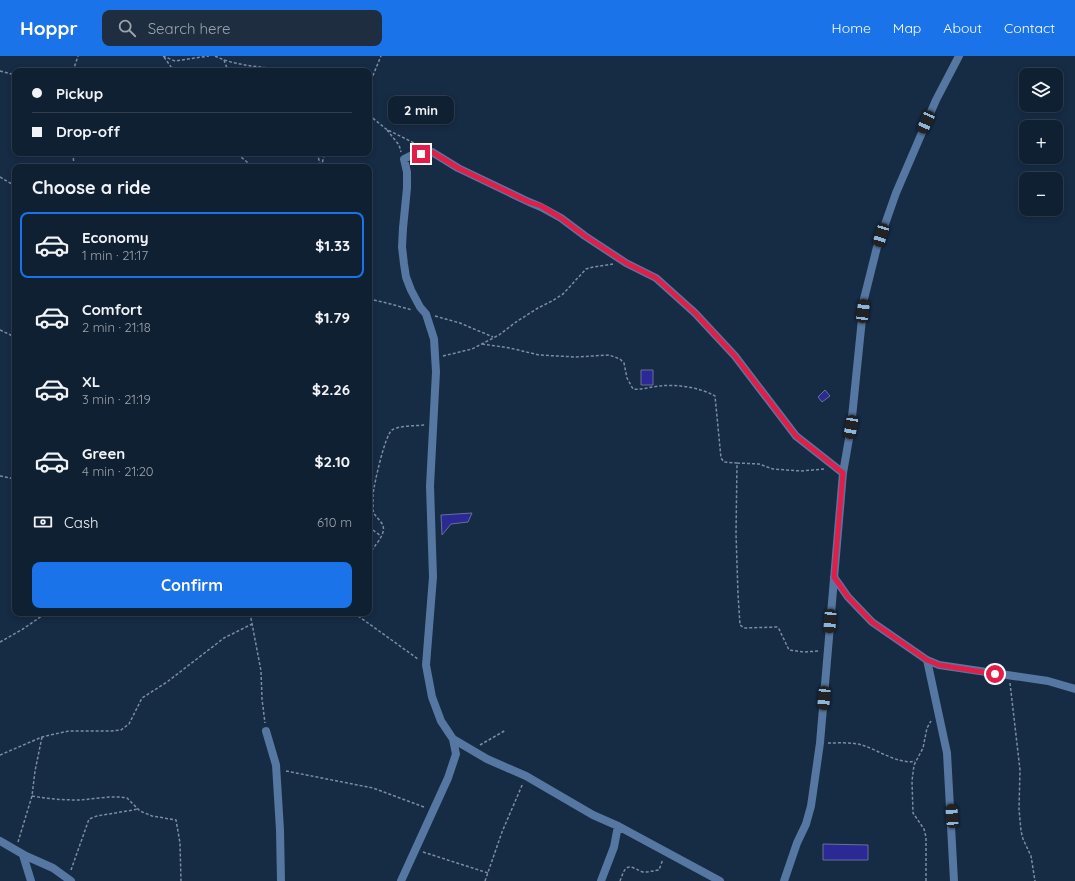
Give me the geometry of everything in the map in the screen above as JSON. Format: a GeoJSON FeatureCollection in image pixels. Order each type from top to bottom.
{"type":"FeatureCollection","features":[{"type":"Feature","properties":{"kind":"street"},"geometry":{"type":"LineString","coordinates":[[784,881],[797,843],[806,824],[811,806],[820,744],[834,577],[840,471],[851,427],[864,299],[877,247],[893,200],[936,100],[959,56]]}},
{"type":"Feature","properties":{"kind":"street"},"geometry":{"type":"LineString","coordinates":[[400,881],[434,811],[456,754],[453,739],[441,721],[432,697],[426,665],[433,577],[430,486],[436,372],[434,339],[426,314],[420,307],[411,290],[406,277],[404,264],[402,247],[407,172],[404,159],[412,155],[432,152],[458,168],[529,202],[541,206],[626,263],[656,278],[695,313],[735,356],[796,436],[840,471]]}},
{"type":"Feature","properties":{"kind":"street"},"geometry":{"type":"LineString","coordinates":[[834,577],[848,597],[872,622],[927,660],[939,665],[1048,681],[1075,689]]}},
{"type":"Feature","properties":{"kind":"street"},"geometry":{"type":"LineString","coordinates":[[927,660],[947,753],[954,881]]}},
{"type":"Feature","properties":{"kind":"street"},"geometry":{"type":"LineString","coordinates":[[266,731],[276,769],[280,830],[281,881]]}},
{"type":"Feature","properties":{"kind":"street"},"geometry":{"type":"LineString","coordinates":[[453,739],[487,759],[526,776],[593,815],[618,826],[720,881]]}},
{"type":"Feature","properties":{"kind":"street"},"geometry":{"type":"LineString","coordinates":[[601,881],[614,848],[618,826]]}},
{"type":"Feature","properties":{"kind":"street"},"geometry":{"type":"LineString","coordinates":[[0,841],[15,850],[53,868],[70,880]]}},
{"type":"Feature","properties":{"kind":"street"},"geometry":{"type":"LineString","coordinates":[[23,854],[31,881]]}},
{"type":"Feature","properties":{"kind":"path"},"geometry":{"type":"LineString","coordinates":[[74,68],[78,56]]}},
{"type":"Feature","properties":{"kind":"path"},"geometry":{"type":"LineString","coordinates":[[164,56],[175,61],[209,56]]}},
{"type":"Feature","properties":{"kind":"path"},"geometry":{"type":"LineString","coordinates":[[164,56],[172,68]]}},
{"type":"Feature","properties":{"kind":"path"},"geometry":{"type":"LineString","coordinates":[[215,56],[241,65],[266,68]]}},
{"type":"Feature","properties":{"kind":"path"},"geometry":{"type":"LineString","coordinates":[[372,78],[381,56]]}},
{"type":"Feature","properties":{"kind":"path"},"geometry":{"type":"LineString","coordinates":[[224,60],[227,68]]}},
{"type":"Feature","properties":{"kind":"path"},"geometry":{"type":"LineString","coordinates":[[0,71],[12,74]]}},
{"type":"Feature","properties":{"kind":"path"},"geometry":{"type":"LineString","coordinates":[[372,117],[386,129],[399,145],[404,159]]}},
{"type":"Feature","properties":{"kind":"path"},"geometry":{"type":"LineString","coordinates":[[386,129],[419,146]]}},
{"type":"Feature","properties":{"kind":"path"},"geometry":{"type":"LineString","coordinates":[[240,156],[249,164]]}},
{"type":"Feature","properties":{"kind":"path"},"geometry":{"type":"LineString","coordinates":[[0,177],[12,184]]}},
{"type":"Feature","properties":{"kind":"path"},"geometry":{"type":"LineString","coordinates":[[435,357],[472,349],[494,338],[538,308],[563,294],[586,270],[593,267],[626,263]]}},
{"type":"Feature","properties":{"kind":"path"},"geometry":{"type":"LineString","coordinates":[[372,300],[387,302],[426,314],[451,319],[494,338]]}},
{"type":"Feature","properties":{"kind":"path"},"geometry":{"type":"LineString","coordinates":[[0,330],[12,336]]}},
{"type":"Feature","properties":{"kind":"path"},"geometry":{"type":"LineString","coordinates":[[482,344],[510,348],[539,355],[576,357],[609,355],[620,359],[624,363],[627,378],[633,389],[640,390],[658,386],[671,386],[709,392],[715,396],[721,460],[724,462],[759,464],[769,468],[801,471],[840,471]]}},
{"type":"Feature","properties":{"kind":"path"},"geometry":{"type":"LineString","coordinates":[[372,550],[384,529],[380,520],[374,513],[373,494],[388,433],[393,429],[433,424]]}},
{"type":"Feature","properties":{"kind":"path"},"geometry":{"type":"LineString","coordinates":[[737,463],[736,534],[740,625],[744,628],[777,627],[789,650],[804,652],[828,650]]}},
{"type":"Feature","properties":{"kind":"path"},"geometry":{"type":"LineString","coordinates":[[0,476],[12,478]]}},
{"type":"Feature","properties":{"kind":"path"},"geometry":{"type":"LineString","coordinates":[[372,529],[381,536]]}},
{"type":"Feature","properties":{"kind":"path"},"geometry":{"type":"LineString","coordinates":[[0,642],[42,616]]}},
{"type":"Feature","properties":{"kind":"path"},"geometry":{"type":"LineString","coordinates":[[251,616],[261,671],[262,700],[266,731]]}},
{"type":"Feature","properties":{"kind":"path"},"geometry":{"type":"LineString","coordinates":[[358,616],[426,665]]}},
{"type":"Feature","properties":{"kind":"path"},"geometry":{"type":"LineString","coordinates":[[0,755],[42,737],[69,731],[121,730],[129,724],[142,698],[167,682],[224,638],[252,624]]}},
{"type":"Feature","properties":{"kind":"path"},"geometry":{"type":"LineString","coordinates":[[1009,675],[1020,770],[1019,809],[1021,831],[1031,856],[1035,881]]}},
{"type":"Feature","properties":{"kind":"path"},"geometry":{"type":"LineString","coordinates":[[926,881],[926,837],[924,829],[914,815],[913,811],[912,781],[914,765],[923,748],[932,719]]}},
{"type":"Feature","properties":{"kind":"path"},"geometry":{"type":"LineString","coordinates":[[469,748],[482,745],[506,730]]}},
{"type":"Feature","properties":{"kind":"path"},"geometry":{"type":"LineString","coordinates":[[15,850],[32,796],[35,771],[42,737]]}},
{"type":"Feature","properties":{"kind":"path"},"geometry":{"type":"LineString","coordinates":[[820,744],[851,743],[862,745],[904,762],[916,760]]}},
{"type":"Feature","properties":{"kind":"path"},"geometry":{"type":"LineString","coordinates":[[276,769],[373,788],[434,811]]}},
{"type":"Feature","properties":{"kind":"path"},"geometry":{"type":"LineString","coordinates":[[485,881],[502,832],[526,776]]}},
{"type":"Feature","properties":{"kind":"path"},"geometry":{"type":"LineString","coordinates":[[32,796],[50,799],[78,800],[124,797],[130,799],[139,809],[152,816],[177,822],[180,843],[181,881]]}},
{"type":"Feature","properties":{"kind":"path"},"geometry":{"type":"LineString","coordinates":[[70,880],[70,872],[90,819],[97,816],[139,809]]}},
{"type":"Feature","properties":{"kind":"path"},"geometry":{"type":"LineString","coordinates":[[416,849],[488,873]]}},
{"type":"Feature","properties":{"kind":"path"},"geometry":{"type":"LineString","coordinates":[[620,881],[625,869],[629,866],[642,872],[659,870],[662,864],[664,851]]}},
{"type":"Feature","properties":{"kind":"building"},"geometry":{"type":"Polygon","coordinates":[[[641,370],[653,370],[653,385],[641,385],[641,370]]]}},
{"type":"Feature","properties":{"kind":"building"},"geometry":{"type":"Polygon","coordinates":[[[825,390],[830,396],[822,402],[818,397],[825,390]]]}},
{"type":"Feature","properties":{"kind":"building"},"geometry":{"type":"Polygon","coordinates":[[[472,513],[468,522],[451,524],[442,535],[441,515],[472,513]]]}},
{"type":"Feature","properties":{"kind":"building"},"geometry":{"type":"Polygon","coordinates":[[[823,844],[868,845],[868,860],[823,860],[823,844]]]}},
{"type":"Feature","properties":{"kind":"route"},"geometry":{"type":"LineString","coordinates":[[421,154],[432,152],[458,168],[529,202],[541,206],[626,263],[656,278],[679,298],[735,356],[796,436],[843,473],[834,577],[848,597],[872,622],[927,660],[939,665],[995,674]]}}]}
